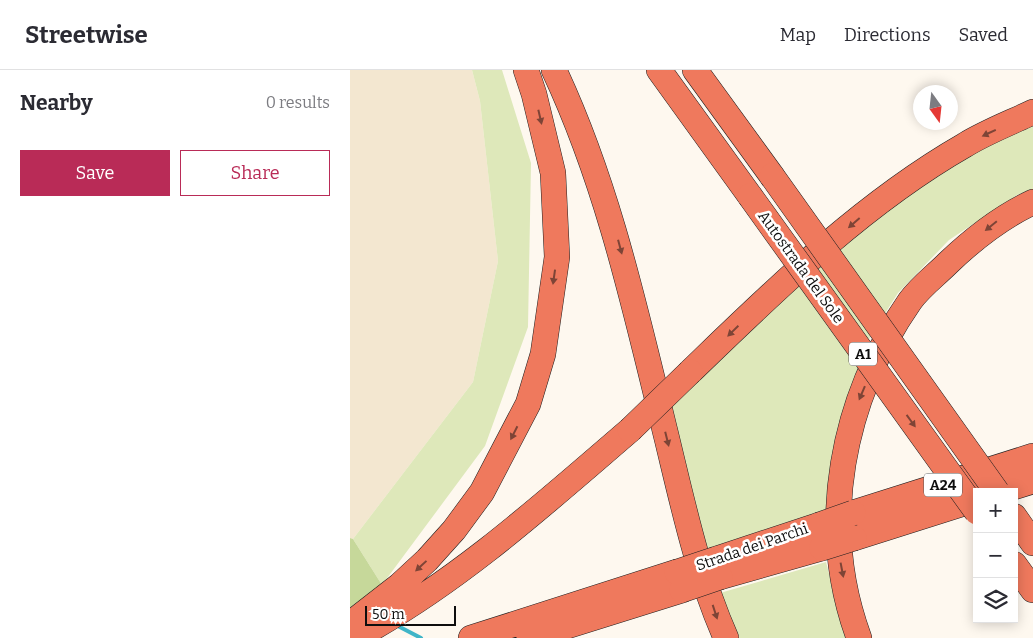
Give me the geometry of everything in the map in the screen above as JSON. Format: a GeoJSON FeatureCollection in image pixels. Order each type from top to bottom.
{"type":"FeatureCollection","features":[{"type":"Feature","properties":{"kind":"highway"},"geometry":{"type":"LineString","coordinates":[[356,629],[378,604],[427,560],[454,530],[482,492],[528,404],[543,354],[557,257],[553,173],[534,94],[526,70]]}},
{"type":"Feature","properties":{"kind":"highway"},"geometry":{"type":"LineString","coordinates":[[554,70],[575,115],[619,244],[687,520],[717,618],[726,638]]}},
{"type":"Feature","properties":{"kind":"highway","name":"Autostrada del Sole"},"geometry":{"type":"LineString","coordinates":[[659,70],[973,506]]}},
{"type":"Feature","properties":{"kind":"highway","name":"Autostrada del Sole"},"geometry":{"type":"LineString","coordinates":[[695,70],[994,488]]}},
{"type":"Feature","properties":{"kind":"highway"},"geometry":{"type":"LineString","coordinates":[[356,629],[431,590],[520,524],[630,430],[768,297],[874,206],[965,145],[1033,112]]}},
{"type":"Feature","properties":{"kind":"highway"},"geometry":{"type":"LineString","coordinates":[[859,638],[851,618],[840,563],[838,527],[840,473],[857,404],[879,352],[912,299],[977,238],[1008,213],[1033,202]]}},
{"type":"Feature","properties":{"kind":"highway","name":"Strada dei Parchi"},"geometry":{"type":"LineString","coordinates":[[529,638],[680,581],[820,536],[853,513],[1033,456]]}},
{"type":"Feature","properties":{"kind":"highway"},"geometry":{"type":"LineString","coordinates":[[1010,488],[1033,481]]}},
{"type":"Feature","properties":{"kind":"highway","name":"Strada dei Parchi"},"geometry":{"type":"LineString","coordinates":[[820,536],[854,538],[973,500]]}},
{"type":"Feature","properties":{"kind":"highway"},"geometry":{"type":"LineString","coordinates":[[1018,521],[1033,542]]}},
{"type":"Feature","properties":{"kind":"highway"},"geometry":{"type":"LineString","coordinates":[[1018,569],[1033,590]]}},
{"type":"Feature","properties":{"kind":"highway","name":"Strada dei Parchi"},"geometry":{"type":"LineString","coordinates":[[470,638],[501,628],[680,581]]}},
{"type":"Feature","properties":{"kind":"shaded area"},"geometry":{"type":"Polygon","coordinates":[[[350,70],[472,70],[480,101],[498,261],[473,382],[353,539],[350,538],[350,70]]]}},
{"type":"Feature","properties":{"kind":"green space"},"geometry":{"type":"Polygon","coordinates":[[[472,70],[502,70],[531,163],[528,327],[485,446],[382,585],[353,539],[473,382],[498,261],[480,101],[472,70]]]}},
{"type":"Feature","properties":{"kind":"green space"},"geometry":{"type":"Polygon","coordinates":[[[1033,122],[1033,189],[1017,195],[949,240],[898,293],[870,337],[841,423],[831,511],[707,549],[669,408],[841,244],[959,158],[1033,122]]]}},
{"type":"Feature","properties":{"kind":"green space"},"geometry":{"type":"Polygon","coordinates":[[[350,538],[353,539],[382,585],[350,608],[350,538]]]}},
{"type":"Feature","properties":{"kind":"green space"},"geometry":{"type":"Polygon","coordinates":[[[826,562],[846,638],[739,638],[720,593],[826,562]]]}},
{"type":"Feature","properties":{"kind":"waterway"},"geometry":{"type":"LineString","coordinates":[[396,625],[421,638]]}}]}
